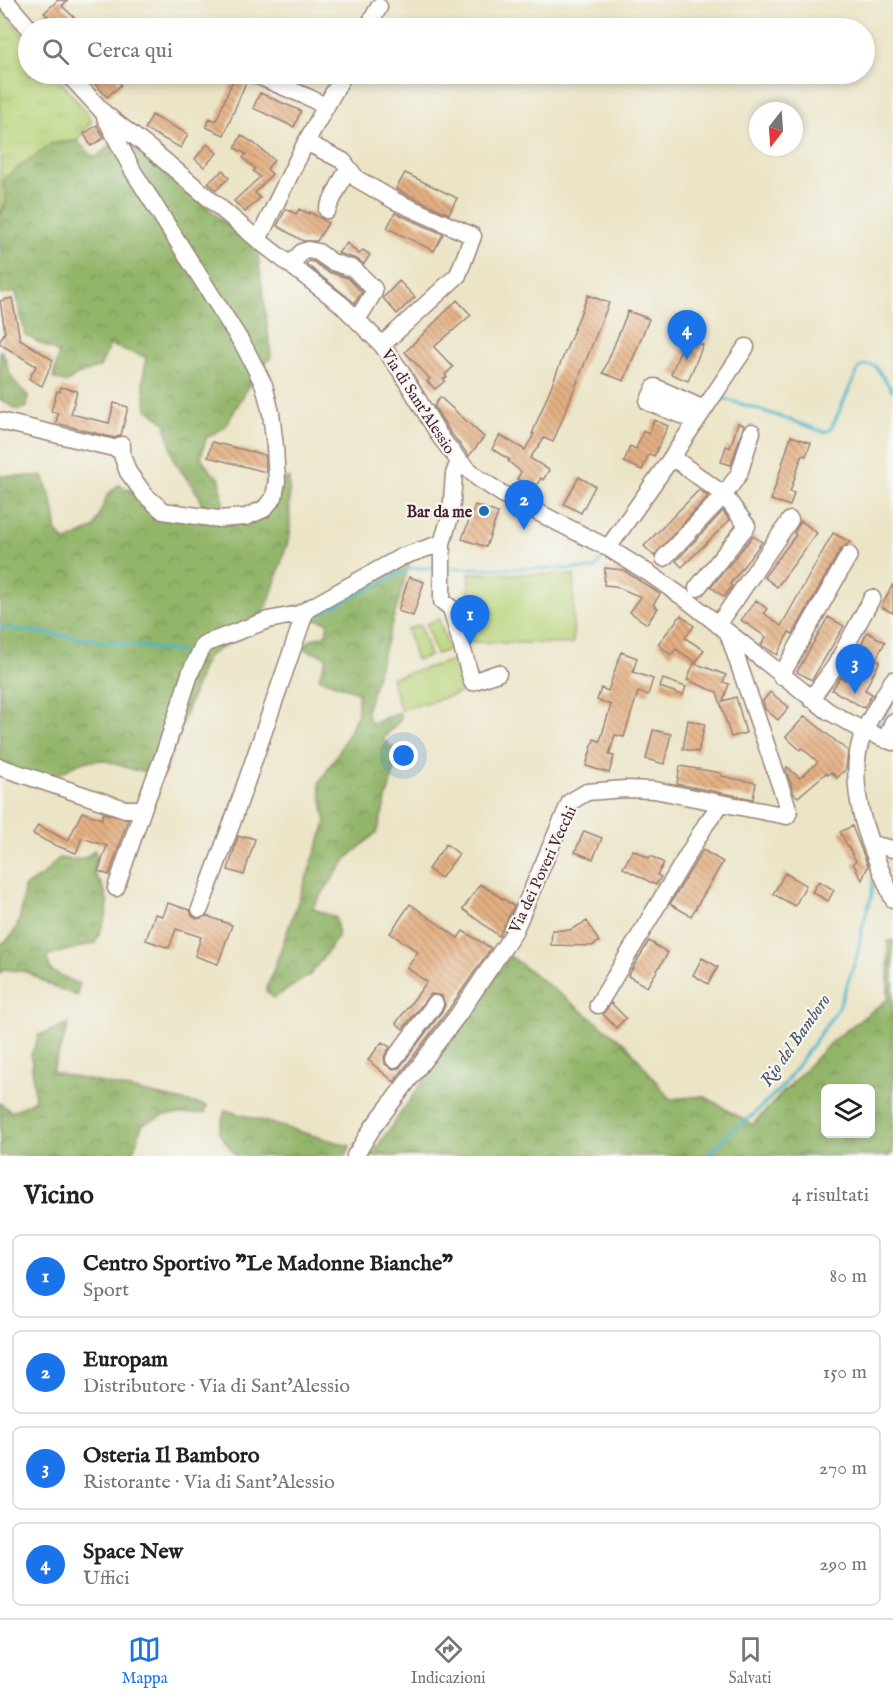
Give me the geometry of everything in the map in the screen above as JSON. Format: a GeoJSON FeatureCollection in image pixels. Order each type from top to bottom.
{"type":"FeatureCollection","features":[{"type":"Feature","properties":{"kind":"street"},"geometry":{"type":"LineString","coordinates":[[5,0],[20,18]]}},
{"type":"Feature","properties":{"kind":"street"},"geometry":{"type":"LineString","coordinates":[[373,18],[379,7]]}},
{"type":"Feature","properties":{"kind":"street","name":"Via di Sant'Alessio"},"geometry":{"type":"LineString","coordinates":[[77,84],[104,114],[153,151],[258,240],[341,304],[382,345],[400,370],[441,438],[459,461],[478,478],[504,495],[608,548],[650,574],[811,699],[864,731],[889,741]]}},
{"type":"Feature","properties":{"kind":"street"},"geometry":{"type":"LineString","coordinates":[[277,84],[326,107]]}},
{"type":"Feature","properties":{"kind":"street"},"geometry":{"type":"LineString","coordinates":[[258,240],[306,142],[339,84]]}},
{"type":"Feature","properties":{"kind":"street"},"geometry":{"type":"LineString","coordinates":[[0,421],[122,447],[128,472],[145,495],[164,511],[218,519],[246,517],[264,509],[274,497],[277,481],[275,447],[271,413],[264,385],[245,348],[134,171],[104,114]]}},
{"type":"Feature","properties":{"kind":"street"},"geometry":{"type":"LineString","coordinates":[[306,142],[343,161],[357,179],[397,202],[473,236],[458,274],[382,345]]}},
{"type":"Feature","properties":{"kind":"street"},"geometry":{"type":"LineString","coordinates":[[327,210],[348,168]]}},
{"type":"Feature","properties":{"kind":"street"},"geometry":{"type":"LineString","coordinates":[[290,265],[302,252],[308,250],[318,252],[333,262],[354,269],[374,289],[357,320]]}},
{"type":"Feature","properties":{"kind":"street"},"geometry":{"type":"LineString","coordinates":[[608,548],[746,347]]}},
{"type":"Feature","properties":{"kind":"street"},"geometry":{"type":"LineString","coordinates":[[664,558],[724,495],[739,474],[752,432]]}},
{"type":"Feature","properties":{"kind":"street"},"geometry":{"type":"LineString","coordinates":[[672,457],[724,495],[747,526],[698,588]]}},
{"type":"Feature","properties":{"kind":"street"},"geometry":{"type":"LineString","coordinates":[[459,461],[454,474],[451,514],[442,543],[442,601],[451,608],[472,682],[498,673]]}},
{"type":"Feature","properties":{"kind":"street"},"geometry":{"type":"LineString","coordinates":[[723,629],[790,520]]}},
{"type":"Feature","properties":{"kind":"street"},"geometry":{"type":"LineString","coordinates":[[116,888],[191,670],[204,644],[268,620],[299,614],[401,557],[442,543]]}},
{"type":"Feature","properties":{"kind":"street"},"geometry":{"type":"LineString","coordinates":[[781,676],[849,555]]}},
{"type":"Feature","properties":{"kind":"street"},"geometry":{"type":"LineString","coordinates":[[811,699],[836,666],[872,598]]}},
{"type":"Feature","properties":{"kind":"street"},"geometry":{"type":"LineString","coordinates":[[200,909],[306,610]]}},
{"type":"Feature","properties":{"kind":"street","name":"Via dei Poveri Vecchi"},"geometry":{"type":"LineString","coordinates":[[355,1156],[373,1127],[458,1016],[513,934],[570,802],[587,792],[625,789],[654,790],[787,816],[789,811],[723,629]]}},
{"type":"Feature","properties":{"kind":"street"},"geometry":{"type":"LineString","coordinates":[[893,680],[864,731],[856,770],[860,807],[873,849],[893,899]]}},
{"type":"Feature","properties":{"kind":"street"},"geometry":{"type":"LineString","coordinates":[[889,741],[893,722]]}},
{"type":"Feature","properties":{"kind":"street"},"geometry":{"type":"LineString","coordinates":[[1,771],[125,809],[143,809]]}},
{"type":"Feature","properties":{"kind":"street"},"geometry":{"type":"LineString","coordinates":[[598,1005],[706,824],[721,804]]}},
{"type":"Feature","properties":{"kind":"street"},"geometry":{"type":"LineString","coordinates":[[873,849],[893,849]]}},
{"type":"Feature","properties":{"kind":"street"},"geometry":{"type":"LineString","coordinates":[[873,849],[893,861]]}},
{"type":"Feature","properties":{"kind":"street"},"geometry":{"type":"LineString","coordinates":[[394,1059],[435,1004]]}},
{"type":"Feature","properties":{"kind":"green space"},"geometry":{"type":"Polygon","coordinates":[[[0,7],[18,30],[18,84],[63,84],[92,120],[77,141],[51,144],[6,202],[0,216],[0,7]]]}},
{"type":"Feature","properties":{"kind":"green space"},"geometry":{"type":"Polygon","coordinates":[[[125,133],[227,225],[257,247],[271,357],[251,382],[225,427],[206,438],[201,457],[210,471],[220,479],[224,512],[248,508],[262,500],[267,480],[289,478],[290,535],[270,598],[255,632],[209,655],[202,668],[164,774],[134,770],[104,760],[80,762],[61,773],[43,776],[0,775],[0,476],[43,476],[53,505],[57,532],[65,542],[94,528],[108,494],[119,485],[203,523],[200,497],[174,461],[165,423],[147,409],[143,382],[146,357],[110,345],[100,367],[77,375],[66,383],[53,378],[59,353],[25,335],[16,292],[0,295],[0,216],[6,202],[3,179],[51,144],[77,141],[95,158],[125,133]]]}},
{"type":"Feature","properties":{"kind":"green space"},"geometry":{"type":"Polygon","coordinates":[[[0,350],[13,379],[28,395],[27,407],[18,410],[0,399],[0,350]]]}},
{"type":"Feature","properties":{"kind":"green space"},"geometry":{"type":"Polygon","coordinates":[[[410,561],[367,709],[371,723],[396,713],[400,713],[401,719],[383,739],[399,753],[377,832],[347,858],[312,908],[336,918],[338,937],[310,975],[274,998],[266,991],[326,823],[319,783],[337,755],[358,714],[358,692],[319,678],[327,657],[301,648],[312,639],[326,635],[328,622],[314,619],[324,609],[410,561]]]}},
{"type":"Feature","properties":{"kind":"green space"},"geometry":{"type":"Polygon","coordinates":[[[469,573],[574,575],[573,644],[467,642],[469,573]]]}},
{"type":"Feature","properties":{"kind":"green space"},"geometry":{"type":"Polygon","coordinates":[[[439,619],[449,650],[436,654],[426,624],[439,619]]]}},
{"type":"Feature","properties":{"kind":"green space"},"geometry":{"type":"Polygon","coordinates":[[[420,625],[430,656],[416,660],[407,629],[420,625]]]}},
{"type":"Feature","properties":{"kind":"green space"},"geometry":{"type":"Polygon","coordinates":[[[454,660],[464,692],[401,710],[391,678],[454,660]]]}},
{"type":"Feature","properties":{"kind":"green space"},"geometry":{"type":"Polygon","coordinates":[[[94,850],[97,857],[93,872],[105,891],[108,907],[95,943],[46,956],[51,971],[79,984],[77,996],[52,986],[28,972],[4,969],[0,973],[0,945],[12,935],[16,928],[21,913],[24,887],[43,875],[59,858],[73,860],[87,857],[94,850]]]}},
{"type":"Feature","properties":{"kind":"green space"},"geometry":{"type":"Polygon","coordinates":[[[893,940],[893,1153],[888,1156],[371,1156],[510,956],[627,1045],[670,1099],[704,1096],[752,1125],[833,1040],[888,999],[888,942],[893,940]]]}},
{"type":"Feature","properties":{"kind":"green space"},"geometry":{"type":"Polygon","coordinates":[[[69,1024],[52,1072],[207,1106],[205,1113],[165,1115],[143,1124],[131,1156],[0,1156],[0,1103],[12,1112],[35,1100],[31,1055],[39,1035],[69,1024]]]}},
{"type":"Feature","properties":{"kind":"green space"},"geometry":{"type":"Polygon","coordinates":[[[225,1110],[350,1146],[346,1156],[236,1156],[219,1133],[225,1110]]]}},
{"type":"Feature","properties":{"kind":"building"},"geometry":{"type":"Polygon","coordinates":[[[58,0],[67,1],[62,6],[75,18],[50,18],[44,13],[58,0]]]}},
{"type":"Feature","properties":{"kind":"building"},"geometry":{"type":"Polygon","coordinates":[[[95,84],[120,84],[121,85],[107,97],[95,84]]]}},
{"type":"Feature","properties":{"kind":"building"},"geometry":{"type":"Polygon","coordinates":[[[231,84],[245,84],[224,135],[206,127],[210,118],[216,121],[231,84]]]}},
{"type":"Feature","properties":{"kind":"building"},"geometry":{"type":"Polygon","coordinates":[[[260,93],[301,111],[294,127],[253,108],[260,93]]]}},
{"type":"Feature","properties":{"kind":"building"},"geometry":{"type":"Polygon","coordinates":[[[152,115],[188,134],[181,148],[145,129],[152,115]]]}},
{"type":"Feature","properties":{"kind":"building"},"geometry":{"type":"Polygon","coordinates":[[[97,125],[104,138],[91,146],[84,134],[97,125]]]}},
{"type":"Feature","properties":{"kind":"building"},"geometry":{"type":"Polygon","coordinates":[[[241,135],[274,160],[267,169],[272,174],[255,193],[260,198],[245,212],[234,201],[260,177],[243,158],[246,154],[235,148],[241,135]]]}},
{"type":"Feature","properties":{"kind":"building"},"geometry":{"type":"Polygon","coordinates":[[[207,144],[217,153],[204,167],[195,159],[207,144]]]}},
{"type":"Feature","properties":{"kind":"building"},"geometry":{"type":"Polygon","coordinates":[[[223,170],[229,178],[216,190],[208,183],[223,170]]]}},
{"type":"Feature","properties":{"kind":"building"},"geometry":{"type":"Polygon","coordinates":[[[405,173],[457,198],[449,214],[396,189],[405,173]]]}},
{"type":"Feature","properties":{"kind":"building"},"geometry":{"type":"Polygon","coordinates":[[[286,209],[296,214],[299,209],[309,214],[310,212],[328,223],[317,241],[303,241],[277,226],[286,209]]]}},
{"type":"Feature","properties":{"kind":"building"},"geometry":{"type":"Polygon","coordinates":[[[395,213],[443,234],[434,251],[387,228],[395,213]]]}},
{"type":"Feature","properties":{"kind":"building"},"geometry":{"type":"Polygon","coordinates":[[[347,243],[359,254],[363,250],[370,255],[364,264],[357,259],[338,253],[347,243]]]}},
{"type":"Feature","properties":{"kind":"building"},"geometry":{"type":"Polygon","coordinates":[[[309,261],[328,272],[348,278],[362,292],[355,303],[306,264],[309,261]]]}},
{"type":"Feature","properties":{"kind":"building"},"geometry":{"type":"Polygon","coordinates":[[[399,281],[415,297],[397,314],[383,298],[399,281]]]}},
{"type":"Feature","properties":{"kind":"building"},"geometry":{"type":"Polygon","coordinates":[[[588,295],[609,303],[553,442],[544,438],[530,458],[549,470],[536,486],[529,482],[527,485],[517,479],[521,472],[508,461],[510,460],[492,449],[500,435],[525,450],[534,434],[532,434],[588,295]]]}},
{"type":"Feature","properties":{"kind":"building"},"geometry":{"type":"Polygon","coordinates":[[[12,298],[20,339],[53,360],[42,386],[29,379],[36,366],[0,344],[5,332],[0,301],[12,298]]]}},
{"type":"Feature","properties":{"kind":"building"},"geometry":{"type":"Polygon","coordinates":[[[457,300],[471,315],[434,347],[453,367],[445,375],[447,377],[443,379],[445,381],[435,389],[427,381],[430,379],[405,352],[457,300]]]}},
{"type":"Feature","properties":{"kind":"building"},"geometry":{"type":"Polygon","coordinates":[[[628,311],[649,319],[624,381],[603,373],[628,311]]]}},
{"type":"Feature","properties":{"kind":"building"},"geometry":{"type":"Polygon","coordinates":[[[685,339],[703,345],[688,381],[671,374],[685,339]]]}},
{"type":"Feature","properties":{"kind":"building"},"geometry":{"type":"Polygon","coordinates":[[[61,387],[77,391],[71,414],[109,423],[114,403],[128,407],[121,435],[115,438],[56,423],[58,413],[51,411],[57,391],[60,392],[61,387]]]}},
{"type":"Feature","properties":{"kind":"building"},"geometry":{"type":"Polygon","coordinates":[[[440,397],[484,437],[469,456],[450,432],[434,406],[440,397]]]}},
{"type":"Feature","properties":{"kind":"building"},"geometry":{"type":"Polygon","coordinates":[[[654,420],[668,426],[654,456],[649,454],[642,470],[624,462],[630,446],[636,449],[643,431],[649,434],[654,420]]]}},
{"type":"Feature","properties":{"kind":"building"},"geometry":{"type":"Polygon","coordinates":[[[738,423],[744,425],[731,465],[721,462],[726,446],[730,448],[738,423]]]}},
{"type":"Feature","properties":{"kind":"building"},"geometry":{"type":"Polygon","coordinates":[[[791,436],[811,443],[806,456],[802,455],[790,492],[794,493],[790,506],[771,500],[791,436]]]}},
{"type":"Feature","properties":{"kind":"building"},"geometry":{"type":"Polygon","coordinates":[[[212,442],[265,455],[266,472],[208,457],[212,442]]]}},
{"type":"Feature","properties":{"kind":"building"},"geometry":{"type":"Polygon","coordinates":[[[579,477],[595,486],[581,513],[564,504],[579,477]]]}},
{"type":"Feature","properties":{"kind":"building"},"geometry":{"type":"Polygon","coordinates":[[[699,490],[708,496],[654,556],[644,546],[699,490]]]}},
{"type":"Feature","properties":{"kind":"building"},"geometry":{"type":"Polygon","coordinates":[[[475,505],[498,513],[486,547],[462,539],[475,505]]]}},
{"type":"Feature","properties":{"kind":"building"},"geometry":{"type":"Polygon","coordinates":[[[723,511],[730,520],[682,567],[676,561],[723,511]]]}},
{"type":"Feature","properties":{"kind":"building"},"geometry":{"type":"Polygon","coordinates":[[[801,521],[817,533],[777,587],[764,577],[796,535],[794,533],[801,521]]]}},
{"type":"Feature","properties":{"kind":"building"},"geometry":{"type":"Polygon","coordinates":[[[833,533],[850,542],[840,550],[793,634],[789,632],[777,655],[761,645],[766,637],[741,620],[756,600],[767,609],[764,613],[781,626],[833,533]]]}},
{"type":"Feature","properties":{"kind":"building"},"geometry":{"type":"Polygon","coordinates":[[[753,536],[762,542],[730,584],[732,586],[724,597],[711,587],[753,536]]]}},
{"type":"Feature","properties":{"kind":"building"},"geometry":{"type":"Polygon","coordinates":[[[605,568],[623,570],[660,594],[653,605],[658,608],[647,624],[630,612],[641,597],[615,586],[604,585],[605,568]]]}},
{"type":"Feature","properties":{"kind":"building"},"geometry":{"type":"Polygon","coordinates":[[[409,577],[424,582],[413,616],[398,611],[409,577]]]}},
{"type":"Feature","properties":{"kind":"building"},"geometry":{"type":"Polygon","coordinates":[[[893,584],[893,613],[881,607],[893,584]]]}},
{"type":"Feature","properties":{"kind":"building"},"geometry":{"type":"Polygon","coordinates":[[[681,615],[694,626],[685,638],[704,650],[696,662],[676,649],[671,655],[658,644],[681,615]]]}},
{"type":"Feature","properties":{"kind":"building"},"geometry":{"type":"Polygon","coordinates":[[[828,617],[844,626],[812,680],[797,672],[828,617]]]}},
{"type":"Feature","properties":{"kind":"building"},"geometry":{"type":"Polygon","coordinates":[[[867,632],[885,642],[876,659],[880,661],[865,690],[872,694],[864,708],[832,690],[840,677],[845,680],[867,632]]]}},
{"type":"Feature","properties":{"kind":"building"},"geometry":{"type":"Polygon","coordinates":[[[621,652],[637,658],[633,672],[653,679],[648,695],[638,692],[624,737],[615,735],[609,755],[614,756],[609,773],[586,766],[594,739],[600,741],[611,705],[597,700],[601,688],[608,691],[621,652]]]}},
{"type":"Feature","properties":{"kind":"building"},"geometry":{"type":"Polygon","coordinates":[[[694,663],[726,675],[723,682],[729,684],[723,701],[736,697],[746,733],[731,737],[717,692],[687,680],[694,663]]]}},
{"type":"Feature","properties":{"kind":"building"},"geometry":{"type":"Polygon","coordinates":[[[663,679],[686,687],[683,695],[660,687],[663,679]]]}},
{"type":"Feature","properties":{"kind":"building"},"geometry":{"type":"Polygon","coordinates":[[[770,692],[789,707],[778,720],[765,709],[763,701],[770,692]]]}},
{"type":"Feature","properties":{"kind":"building"},"geometry":{"type":"Polygon","coordinates":[[[805,716],[848,751],[846,769],[837,778],[831,772],[828,775],[826,773],[798,797],[794,794],[787,767],[800,778],[818,762],[786,737],[805,716]]]}},
{"type":"Feature","properties":{"kind":"building"},"geometry":{"type":"Polygon","coordinates":[[[688,720],[705,724],[698,752],[683,749],[688,720]]]}},
{"type":"Feature","properties":{"kind":"building"},"geometry":{"type":"Polygon","coordinates":[[[653,730],[671,734],[664,764],[646,759],[653,730]]]}},
{"type":"Feature","properties":{"kind":"building"},"geometry":{"type":"Polygon","coordinates":[[[680,766],[721,773],[721,776],[756,783],[753,799],[677,784],[680,766]]]}},
{"type":"Feature","properties":{"kind":"building"},"geometry":{"type":"Polygon","coordinates":[[[82,812],[102,819],[103,813],[128,819],[109,875],[98,871],[107,846],[82,838],[76,853],[33,834],[38,825],[68,841],[82,812]]]}},
{"type":"Feature","properties":{"kind":"building"},"geometry":{"type":"Polygon","coordinates":[[[852,826],[868,866],[862,880],[853,863],[856,861],[840,832],[852,826]]]}},
{"type":"Feature","properties":{"kind":"building"},"geometry":{"type":"Polygon","coordinates":[[[584,831],[602,838],[593,859],[575,852],[584,831]]]}},
{"type":"Feature","properties":{"kind":"building"},"geometry":{"type":"Polygon","coordinates":[[[238,836],[255,839],[244,875],[228,870],[238,836]]]}},
{"type":"Feature","properties":{"kind":"building"},"geometry":{"type":"Polygon","coordinates":[[[446,844],[459,854],[441,878],[428,869],[446,844]]]}},
{"type":"Feature","properties":{"kind":"building"},"geometry":{"type":"Polygon","coordinates":[[[633,850],[664,863],[657,875],[661,877],[656,885],[623,868],[633,850]]]}},
{"type":"Feature","properties":{"kind":"building"},"geometry":{"type":"Polygon","coordinates":[[[703,850],[723,862],[691,916],[670,904],[703,850]]]}},
{"type":"Feature","properties":{"kind":"building"},"geometry":{"type":"Polygon","coordinates":[[[785,873],[806,885],[795,906],[773,894],[785,873]]]}},
{"type":"Feature","properties":{"kind":"building"},"geometry":{"type":"Polygon","coordinates":[[[819,881],[834,890],[828,901],[812,892],[819,881]]]}},
{"type":"Feature","properties":{"kind":"building"},"geometry":{"type":"Polygon","coordinates":[[[480,884],[514,906],[499,936],[463,909],[480,884]]]}},
{"type":"Feature","properties":{"kind":"building"},"geometry":{"type":"Polygon","coordinates":[[[168,903],[190,910],[192,916],[197,919],[207,916],[232,925],[218,964],[195,956],[201,937],[176,929],[169,948],[146,940],[155,914],[163,916],[168,903]]]}},
{"type":"Feature","properties":{"kind":"building"},"geometry":{"type":"Polygon","coordinates":[[[410,904],[458,938],[463,931],[491,948],[394,1082],[368,1060],[382,1042],[390,1047],[384,1057],[385,1064],[392,1069],[399,1068],[445,1005],[442,996],[431,994],[403,1029],[396,1023],[427,982],[407,968],[418,952],[390,933],[410,904]]]}},
{"type":"Feature","properties":{"kind":"building"},"geometry":{"type":"Polygon","coordinates":[[[587,921],[599,942],[592,946],[551,945],[552,930],[570,930],[587,921]]]}},
{"type":"Feature","properties":{"kind":"building"},"geometry":{"type":"Polygon","coordinates":[[[649,941],[668,953],[647,987],[628,976],[649,941]]]}},
{"type":"Feature","properties":{"kind":"building"},"geometry":{"type":"Polygon","coordinates":[[[702,958],[718,967],[708,984],[693,975],[702,958]]]}},
{"type":"Feature","properties":{"kind":"building"},"geometry":{"type":"Polygon","coordinates":[[[611,1003],[626,1018],[616,1028],[603,1014],[611,1003]]]}},
{"type":"Feature","properties":{"kind":"waterway"},"geometry":{"type":"LineString","coordinates":[[718,401],[722,398],[824,432],[831,429],[859,368],[865,365],[875,366],[893,391]]}},
{"type":"Feature","properties":{"kind":"waterway"},"geometry":{"type":"LineString","coordinates":[[451,568],[594,569],[600,561]]}},
{"type":"Feature","properties":{"kind":"waterway"},"geometry":{"type":"LineString","coordinates":[[313,617],[412,568],[433,568]]}},
{"type":"Feature","properties":{"kind":"waterway"},"geometry":{"type":"LineString","coordinates":[[0,627],[194,654]]}},
{"type":"Feature","properties":{"kind":"waterway","name":"Rio del Bamboro"},"geometry":{"type":"LineString","coordinates":[[878,729],[893,702]]}},
{"type":"Feature","properties":{"kind":"waterway","name":"Rio del Bamboro"},"geometry":{"type":"LineString","coordinates":[[708,1156],[730,1132],[752,1116],[783,1086],[839,1007],[857,956],[863,924],[872,895],[873,880]]}},
{"type":"Feature","properties":{"kind":"place","name":"Space New"},"geometry":{"type":"Point","coordinates":[687,360]}},
{"type":"Feature","properties":{"kind":"place","name":"Bar da me"},"geometry":{"type":"Point","coordinates":[484,511]}},
{"type":"Feature","properties":{"kind":"place","name":"Europam"},"geometry":{"type":"Point","coordinates":[524,530]}},
{"type":"Feature","properties":{"kind":"place","name":"Centro Sportivo \"Le Madonne Bianche\""},"geometry":{"type":"Point","coordinates":[470,645]}},
{"type":"Feature","properties":{"kind":"place","name":"Osteria Il Bamboro"},"geometry":{"type":"Point","coordinates":[855,694]}}]}
